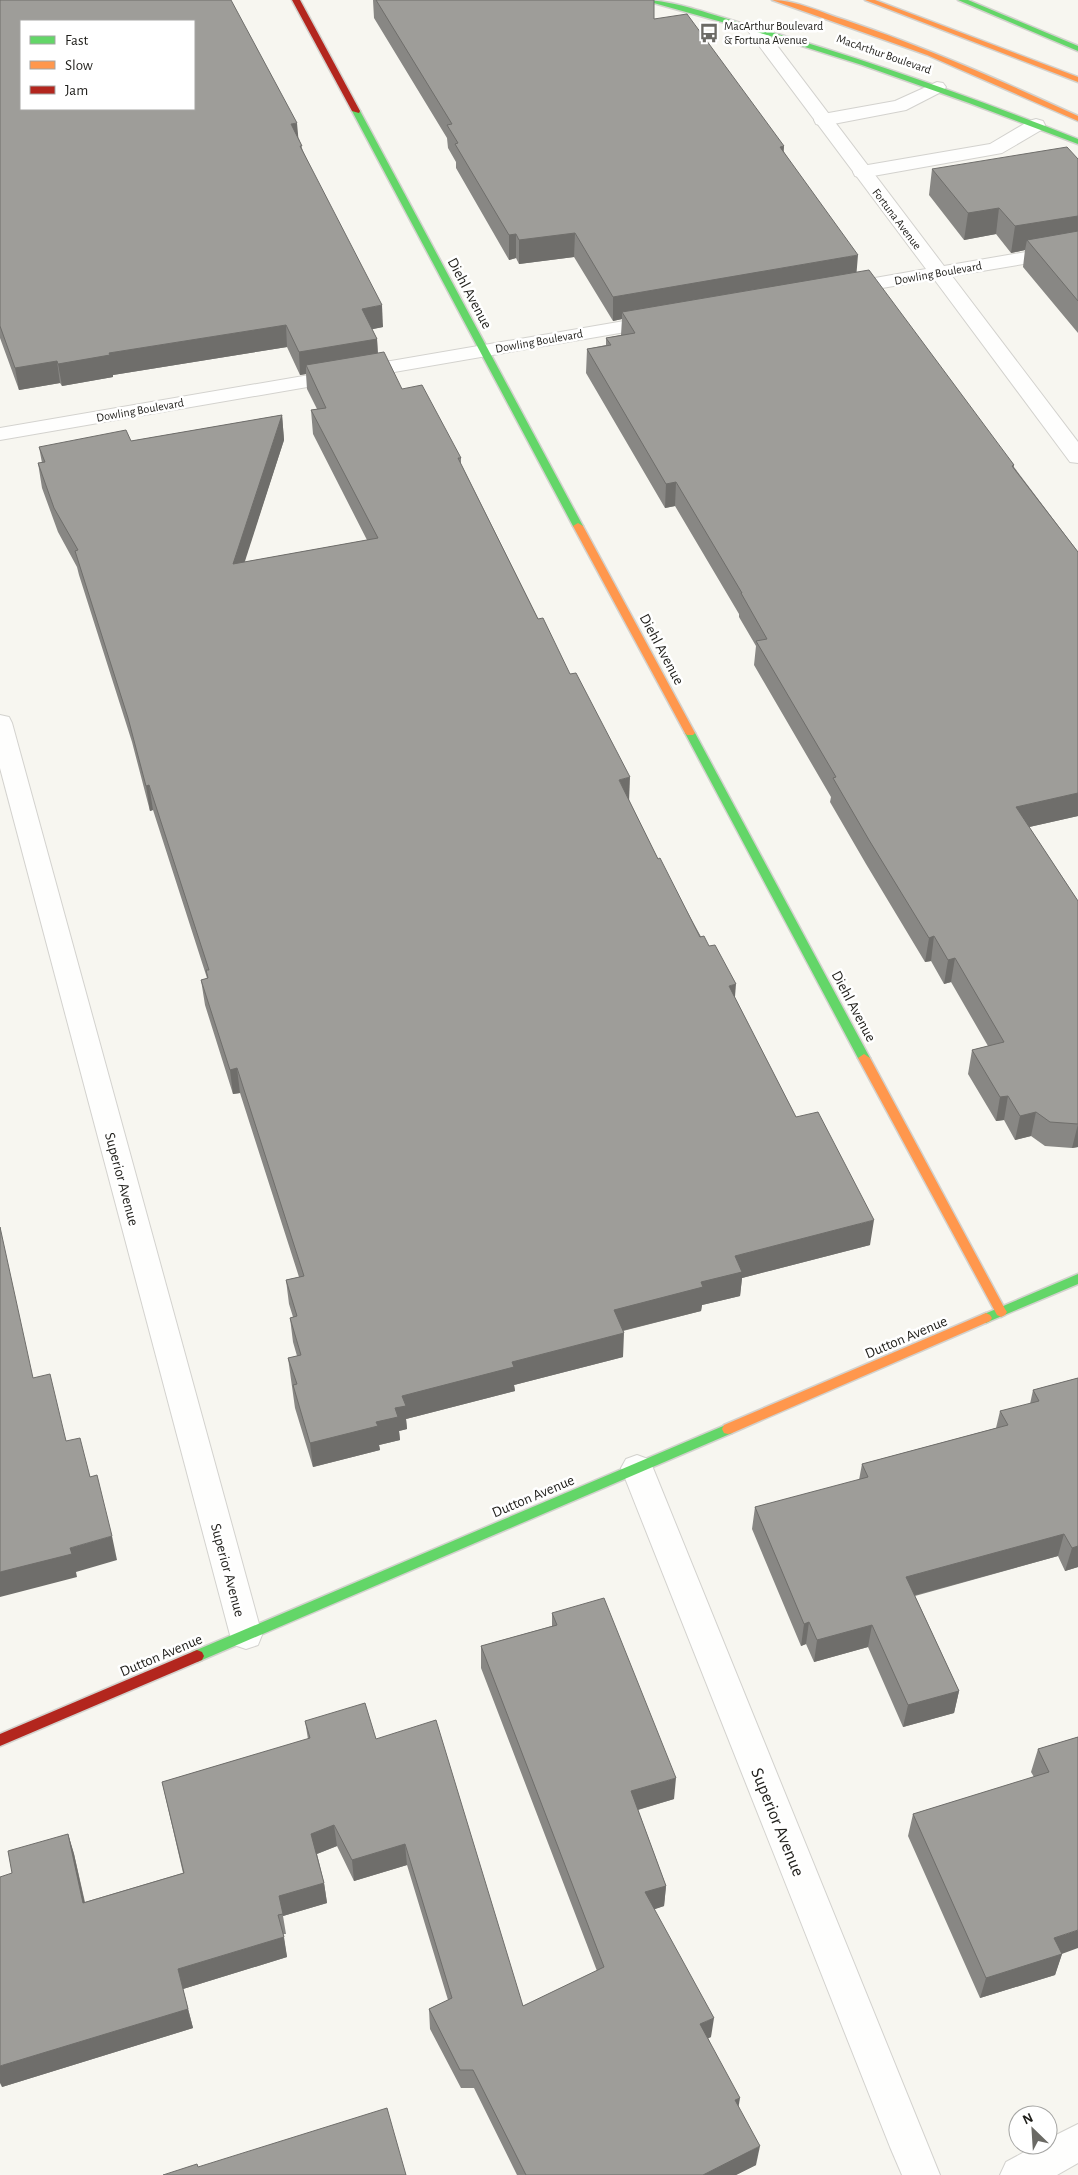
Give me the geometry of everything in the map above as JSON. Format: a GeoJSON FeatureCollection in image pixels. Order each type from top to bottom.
{"type":"FeatureCollection","features":[{"type":"Feature","properties":{"kind":"main road","name":"Diehl Avenue"},"geometry":{"type":"LineString","coordinates":[[296,0],[1001,1312]]}},
{"type":"Feature","properties":{"kind":"main road","name":"MacArthur Boulevard"},"geometry":{"type":"LineString","coordinates":[[646,0],[840,53],[937,87],[1078,142]]}},
{"type":"Feature","properties":{"kind":"main road"},"geometry":{"type":"LineString","coordinates":[[776,0],[904,42],[962,65],[1078,119]]}},
{"type":"Feature","properties":{"kind":"main road"},"geometry":{"type":"LineString","coordinates":[[870,0],[1078,80]]}},
{"type":"Feature","properties":{"kind":"main road"},"geometry":{"type":"LineString","coordinates":[[962,0],[1078,49]]}},
{"type":"Feature","properties":{"kind":"main road","name":"Dutton Avenue"},"geometry":{"type":"LineString","coordinates":[[0,1740],[1078,1279]]}},
{"type":"Feature","properties":{"kind":"street","name":"Fortuna Avenue"},"geometry":{"type":"LineString","coordinates":[[754,28],[1078,458]]}},
{"type":"Feature","properties":{"kind":"street"},"geometry":{"type":"LineString","coordinates":[[823,120],[900,106],[937,87]]}},
{"type":"Feature","properties":{"kind":"street"},"geometry":{"type":"LineString","coordinates":[[862,172],[994,149],[1036,125]]}},
{"type":"Feature","properties":{"kind":"street","name":"Dowling Boulevard"},"geometry":{"type":"LineString","coordinates":[[826,292],[1078,249]]}},
{"type":"Feature","properties":{"kind":"street","name":"Dowling Boulevard"},"geometry":{"type":"LineString","coordinates":[[0,434],[679,317]]}},
{"type":"Feature","properties":{"kind":"street","name":"Superior Avenue"},"geometry":{"type":"LineString","coordinates":[[0,723],[246,1635]]}},
{"type":"Feature","properties":{"kind":"street","name":"Superior Avenue"},"geometry":{"type":"LineString","coordinates":[[637,1468],[921,2175]]}},
{"type":"Feature","properties":{"kind":"street"},"geometry":{"type":"LineString","coordinates":[[1019,2175],[1078,2143]]}},
{"type":"Feature","properties":{"kind":"building"},"geometry":{"type":"Polygon","coordinates":[[[0,0],[231,0],[297,123],[291,124],[302,146],[300,146],[382,305],[362,309],[377,339],[299,352],[286,325],[109,353],[110,355],[58,364],[57,361],[15,368],[0,326],[0,0]]]}},
{"type":"Feature","properties":{"kind":"building"},"geometry":{"type":"Polygon","coordinates":[[[376,0],[654,0],[654,19],[687,14],[784,146],[780,147],[858,255],[613,297],[575,233],[519,240],[516,234],[509,235],[455,144],[458,143],[447,125],[452,124],[376,0]]]}},
{"type":"Feature","properties":{"kind":"building"},"geometry":{"type":"Polygon","coordinates":[[[1067,147],[1078,159],[1078,216],[1015,226],[999,208],[968,213],[932,169],[1067,147]]]}},
{"type":"Feature","properties":{"kind":"building"},"geometry":{"type":"Polygon","coordinates":[[[1078,231],[1078,301],[1027,240],[1078,231]]]}},
{"type":"Feature","properties":{"kind":"building"},"geometry":{"type":"Polygon","coordinates":[[[869,270],[1014,465],[1012,466],[1078,552],[1078,793],[1016,807],[1078,901],[1078,1124],[1050,1122],[1036,1112],[1020,1116],[1008,1096],[1000,1097],[972,1050],[1004,1042],[955,958],[948,960],[934,936],[929,938],[869,840],[833,778],[836,777],[756,641],[767,639],[742,593],[676,482],[666,484],[587,349],[611,345],[606,338],[635,333],[622,312],[869,270]]]}},
{"type":"Feature","properties":{"kind":"building"},"geometry":{"type":"Polygon","coordinates":[[[384,352],[402,389],[422,385],[461,458],[458,458],[538,619],[543,618],[570,674],[576,673],[630,777],[619,780],[658,859],[660,858],[700,937],[704,936],[709,946],[715,945],[736,984],[729,986],[796,1117],[818,1112],[874,1220],[735,1256],[742,1272],[701,1282],[703,1287],[614,1310],[624,1333],[512,1362],[514,1367],[402,1396],[406,1406],[395,1408],[398,1417],[376,1422],[378,1426],[310,1443],[293,1385],[297,1384],[288,1358],[301,1355],[290,1318],[297,1316],[286,1280],[304,1276],[237,1068],[230,1070],[201,980],[208,978],[206,970],[209,970],[149,785],[146,786],[128,718],[75,551],[78,550],[54,508],[38,463],[45,462],[39,447],[126,430],[131,441],[282,415],[233,564],[378,538],[311,410],[326,408],[306,365],[384,352]]]}},
{"type":"Feature","properties":{"kind":"building"},"geometry":{"type":"Polygon","coordinates":[[[0,1227],[33,1378],[50,1374],[66,1441],[80,1438],[90,1477],[97,1475],[112,1536],[70,1548],[72,1554],[0,1572],[0,1227]]]}},
{"type":"Feature","properties":{"kind":"building"},"geometry":{"type":"Polygon","coordinates":[[[1078,1378],[1078,1546],[1072,1548],[1064,1534],[906,1577],[959,1691],[908,1705],[872,1625],[817,1640],[809,1622],[804,1624],[755,1507],[868,1477],[862,1464],[1008,1425],[1000,1411],[1039,1401],[1033,1390],[1078,1378]]]}},
{"type":"Feature","properties":{"kind":"building"},"geometry":{"type":"Polygon","coordinates":[[[604,1598],[676,1778],[631,1791],[666,1886],[645,1892],[714,2018],[700,2024],[740,2098],[735,2100],[760,2146],[703,2175],[526,2175],[473,2070],[460,2070],[429,2009],[452,1998],[405,1844],[352,1860],[334,1825],[311,1834],[324,1883],[279,1896],[283,1914],[278,1915],[284,1937],[178,1969],[188,2009],[0,2066],[0,1877],[12,1873],[8,1851],[68,1834],[83,1903],[184,1873],[162,1782],[310,1738],[305,1721],[365,1703],[376,1739],[436,1720],[523,2006],[604,1967],[481,1646],[557,1625],[552,1613],[604,1598]]]}},
{"type":"Feature","properties":{"kind":"building"},"geometry":{"type":"Polygon","coordinates":[[[1078,1737],[1078,1930],[1054,1938],[1062,1954],[986,1978],[913,1814],[1049,1772],[1038,1749],[1078,1737]]]}},
{"type":"Feature","properties":{"kind":"building"},"geometry":{"type":"Polygon","coordinates":[[[387,2108],[406,2175],[163,2175],[197,2164],[198,2167],[387,2108]]]}},
{"type":"Feature","properties":{"kind":"traffic: fast"},"geometry":{"type":"LineString","coordinates":[[647,0],[811,46],[972,101],[1078,142]]}},
{"type":"Feature","properties":{"kind":"traffic: fast"},"geometry":{"type":"LineString","coordinates":[[962,0],[1078,49]]}},
{"type":"Feature","properties":{"kind":"traffic: fast"},"geometry":{"type":"LineString","coordinates":[[356,111],[578,526]]}},
{"type":"Feature","properties":{"kind":"traffic: fast"},"geometry":{"type":"LineString","coordinates":[[690,733],[864,1058]]}},
{"type":"Feature","properties":{"kind":"traffic: fast"},"geometry":{"type":"LineString","coordinates":[[986,1318],[1078,1279]]}},
{"type":"Feature","properties":{"kind":"traffic: fast"},"geometry":{"type":"LineString","coordinates":[[197,1656],[728,1429]]}},
{"type":"Feature","properties":{"kind":"traffic: slow"},"geometry":{"type":"LineString","coordinates":[[776,0],[891,39],[1004,85],[1078,119]]}},
{"type":"Feature","properties":{"kind":"traffic: slow"},"geometry":{"type":"LineString","coordinates":[[869,0],[1078,80]]}},
{"type":"Feature","properties":{"kind":"traffic: slow"},"geometry":{"type":"LineString","coordinates":[[578,526],[690,733]]}},
{"type":"Feature","properties":{"kind":"traffic: slow"},"geometry":{"type":"LineString","coordinates":[[864,1058],[1001,1312]]}},
{"type":"Feature","properties":{"kind":"traffic: slow"},"geometry":{"type":"LineString","coordinates":[[728,1429],[986,1318]]}},
{"type":"Feature","properties":{"kind":"traffic: jam"},"geometry":{"type":"LineString","coordinates":[[296,0],[356,111]]}},
{"type":"Feature","properties":{"kind":"traffic: jam"},"geometry":{"type":"LineString","coordinates":[[0,1740],[197,1656]]}},
{"type":"Feature","properties":{"kind":"place","name":"MacArthur Boulevard & Fortuna Avenue"},"geometry":{"type":"Point","coordinates":[709,33]}}]}
